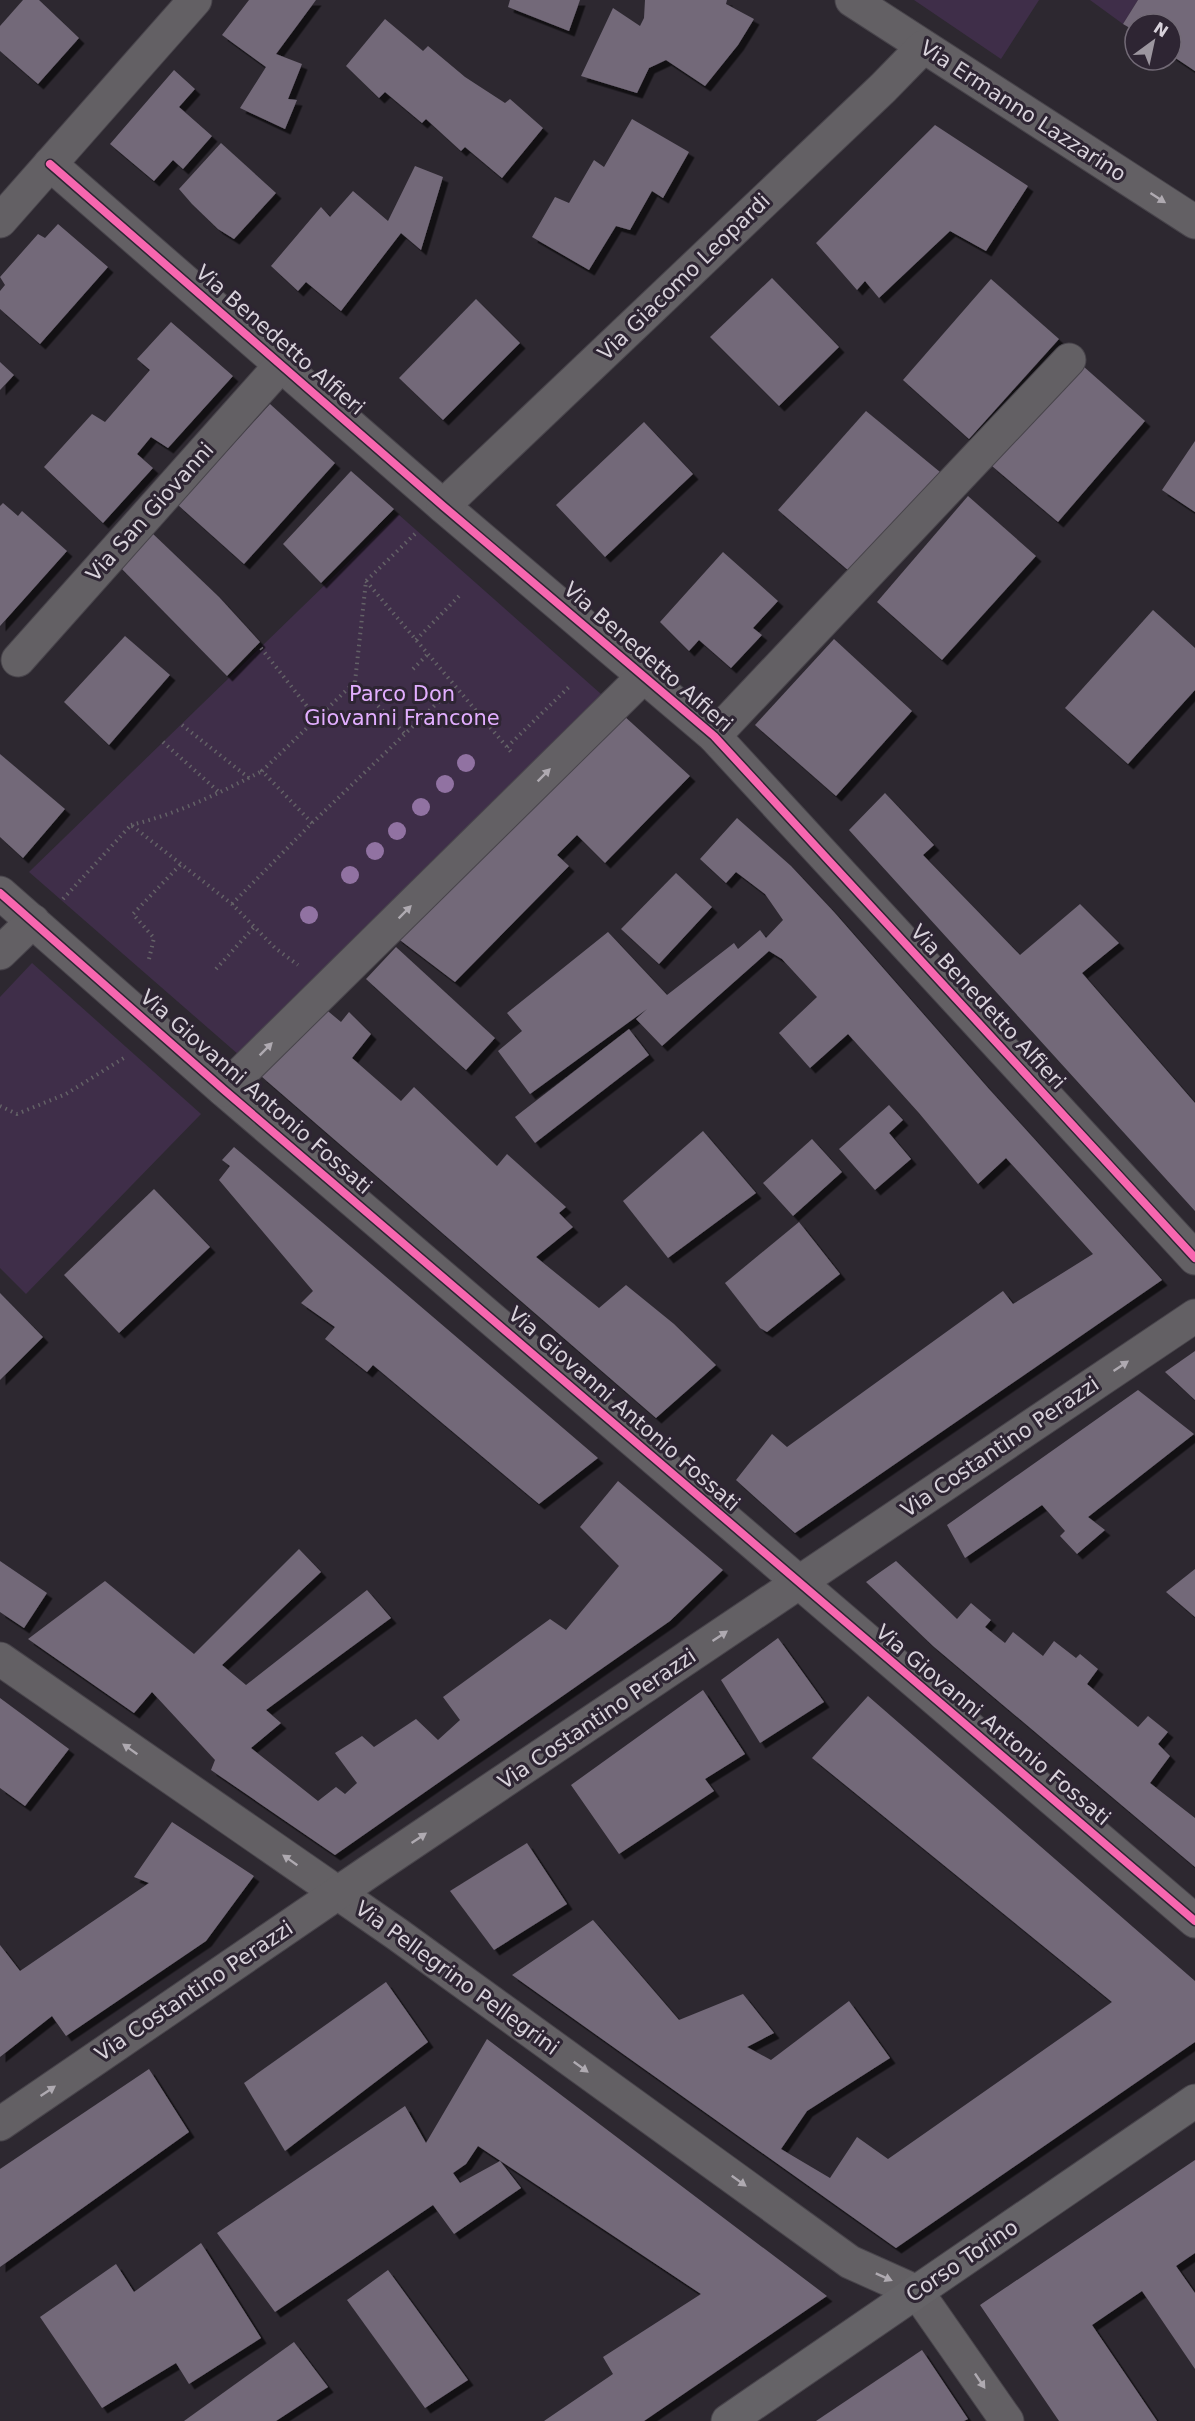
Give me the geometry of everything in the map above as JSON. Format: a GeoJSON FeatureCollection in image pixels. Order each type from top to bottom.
{"type":"FeatureCollection","features":[{"type":"Feature","properties":{"kind":"main road","name":"Corso Torino"},"geometry":{"type":"LineString","coordinates":[[728,2421],[1195,2101]]}},
{"type":"Feature","properties":{"kind":"street"},"geometry":{"type":"LineString","coordinates":[[0,221],[195,0]]}},
{"type":"Feature","properties":{"kind":"street","name":"Via Ermanno Lazzarino"},"geometry":{"type":"LineString","coordinates":[[852,0],[1195,222]]}},
{"type":"Feature","properties":{"kind":"street","name":"Via Giacomo Leopardi"},"geometry":{"type":"LineString","coordinates":[[443,506],[883,88],[923,47]]}},
{"type":"Feature","properties":{"kind":"street","name":"Via Benedetto Alfieri"},"geometry":{"type":"LineString","coordinates":[[50,164],[443,506],[714,736],[1195,1258]]}},
{"type":"Feature","properties":{"kind":"street"},"geometry":{"type":"LineString","coordinates":[[714,736],[1069,360]]}},
{"type":"Feature","properties":{"kind":"street","name":"Via San Giovanni"},"geometry":{"type":"LineString","coordinates":[[18,660],[281,365]]}},
{"type":"Feature","properties":{"kind":"street","name":"Via Benedetto Alfieri"},"geometry":{"type":"LineString","coordinates":[[225,1090],[644,676]]}},
{"type":"Feature","properties":{"kind":"street","name":"Via Giovanni Antonio Fossati"},"geometry":{"type":"LineString","coordinates":[[0,893],[45,913],[225,1090],[1195,1921]]}},
{"type":"Feature","properties":{"kind":"street"},"geometry":{"type":"LineString","coordinates":[[0,953],[45,913]]}},
{"type":"Feature","properties":{"kind":"street","name":"Via Costantino Perazzi"},"geometry":{"type":"LineString","coordinates":[[0,2124],[1195,1316]]}},
{"type":"Feature","properties":{"kind":"street","name":"Via Pellegrino Pellegrini"},"geometry":{"type":"LineString","coordinates":[[0,1659],[339,1893],[850,2262],[917,2292]]}},
{"type":"Feature","properties":{"kind":"street"},"geometry":{"type":"LineString","coordinates":[[917,2292],[1007,2421]]}},
{"type":"Feature","properties":{"kind":"path"},"geometry":{"type":"LineString","coordinates":[[45,913],[130,825],[152,820],[220,793],[262,771],[355,682],[366,581],[443,506]]}},
{"type":"Feature","properties":{"kind":"path"},"geometry":{"type":"LineString","coordinates":[[366,581],[513,754]]}},
{"type":"Feature","properties":{"kind":"path"},"geometry":{"type":"LineString","coordinates":[[416,640],[461,594]]}},
{"type":"Feature","properties":{"kind":"path"},"geometry":{"type":"LineString","coordinates":[[261,648],[316,718]]}},
{"type":"Feature","properties":{"kind":"path"},"geometry":{"type":"LineString","coordinates":[[413,669],[428,654]]}},
{"type":"Feature","properties":{"kind":"path"},"geometry":{"type":"LineString","coordinates":[[355,682],[405,734]]}},
{"type":"Feature","properties":{"kind":"path"},"geometry":{"type":"LineString","coordinates":[[507,747],[571,685]]}},
{"type":"Feature","properties":{"kind":"path"},"geometry":{"type":"LineString","coordinates":[[232,904],[312,823],[455,686]]}},
{"type":"Feature","properties":{"kind":"path"},"geometry":{"type":"LineString","coordinates":[[182,725],[249,778]]}},
{"type":"Feature","properties":{"kind":"path"},"geometry":{"type":"LineString","coordinates":[[163,742],[220,793]]}},
{"type":"Feature","properties":{"kind":"path"},"geometry":{"type":"LineString","coordinates":[[262,771],[312,823]]}},
{"type":"Feature","properties":{"kind":"path"},"geometry":{"type":"LineString","coordinates":[[130,825],[232,904],[275,948],[301,967]]}},
{"type":"Feature","properties":{"kind":"path"},"geometry":{"type":"LineString","coordinates":[[149,959],[154,938],[133,914],[181,864]]}},
{"type":"Feature","properties":{"kind":"path"},"geometry":{"type":"LineString","coordinates":[[216,969],[254,927]]}},
{"type":"Feature","properties":{"kind":"path"},"geometry":{"type":"LineString","coordinates":[[0,1106],[17,1114],[58,1098],[133,1053]]}},
{"type":"Feature","properties":{"kind":"green space"},"geometry":{"type":"Polygon","coordinates":[[[914,0],[1039,0],[1001,59],[914,0]]]}},
{"type":"Feature","properties":{"kind":"green space"},"geometry":{"type":"Polygon","coordinates":[[[1090,0],[1138,0],[1130,12],[1123,12],[1123,24],[1090,0]]]}},
{"type":"Feature","properties":{"kind":"green space","name":"Parco Don Giovanni Francone"},"geometry":{"type":"Polygon","coordinates":[[[398,514],[610,702],[239,1055],[29,872],[398,514]]]}},
{"type":"Feature","properties":{"kind":"green space"},"geometry":{"type":"Polygon","coordinates":[[[32,963],[201,1114],[26,1294],[0,1268],[0,997],[32,963]]]}},
{"type":"Feature","properties":{"kind":"building"},"geometry":{"type":"Polygon","coordinates":[[[23,0],[39,0],[79,38],[38,84],[0,51],[0,26],[23,0]]]}},
{"type":"Feature","properties":{"kind":"building"},"geometry":{"type":"Polygon","coordinates":[[[249,0],[316,0],[276,54],[302,64],[288,99],[297,100],[285,129],[240,108],[266,67],[222,35],[249,0]]]}},
{"type":"Feature","properties":{"kind":"building"},"geometry":{"type":"Polygon","coordinates":[[[510,0],[580,0],[569,31],[508,7],[510,0]]]}},
{"type":"Feature","properties":{"kind":"building"},"geometry":{"type":"Polygon","coordinates":[[[645,0],[727,0],[726,4],[754,19],[738,45],[705,86],[666,60],[649,68],[637,93],[581,76],[613,8],[640,26],[644,18],[645,0]]]}},
{"type":"Feature","properties":{"kind":"building"},"geometry":{"type":"Polygon","coordinates":[[[1138,0],[1195,0],[1195,71],[1183,63],[1183,12],[1130,12],[1138,0]]]}},
{"type":"Feature","properties":{"kind":"building"},"geometry":{"type":"Polygon","coordinates":[[[385,19],[423,51],[428,46],[465,77],[505,103],[510,99],[543,128],[502,178],[465,147],[461,151],[426,119],[422,123],[385,92],[379,98],[346,66],[385,19]]]}},
{"type":"Feature","properties":{"kind":"building"},"geometry":{"type":"Polygon","coordinates":[[[174,70],[195,89],[179,107],[212,136],[183,169],[173,160],[154,181],[110,144],[174,70]]]}},
{"type":"Feature","properties":{"kind":"building"},"geometry":{"type":"Polygon","coordinates":[[[632,119],[689,152],[663,198],[652,191],[630,230],[616,226],[589,270],[532,237],[555,197],[569,203],[594,160],[604,167],[632,119]]]}},
{"type":"Feature","properties":{"kind":"building"},"geometry":{"type":"Polygon","coordinates":[[[935,125],[1028,186],[986,251],[950,231],[879,298],[865,281],[857,290],[816,243],[935,125]]]}},
{"type":"Feature","properties":{"kind":"building"},"geometry":{"type":"Polygon","coordinates":[[[221,143],[276,193],[234,239],[218,229],[179,189],[221,143]]]}},
{"type":"Feature","properties":{"kind":"building"},"geometry":{"type":"Polygon","coordinates":[[[415,166],[443,177],[421,250],[401,233],[341,311],[306,282],[298,291],[271,266],[321,207],[330,217],[353,191],[388,221],[415,166]]]}},
{"type":"Feature","properties":{"kind":"building"},"geometry":{"type":"Polygon","coordinates":[[[58,224],[108,267],[40,344],[0,309],[0,291],[5,285],[0,277],[38,234],[45,238],[58,224]]]}},
{"type":"Feature","properties":{"kind":"building"},"geometry":{"type":"Polygon","coordinates":[[[772,278],[839,347],[779,406],[710,337],[772,278]]]}},
{"type":"Feature","properties":{"kind":"building"},"geometry":{"type":"Polygon","coordinates":[[[991,279],[1059,339],[969,439],[903,380],[991,279]]]}},
{"type":"Feature","properties":{"kind":"building"},"geometry":{"type":"Polygon","coordinates":[[[476,299],[520,343],[443,420],[399,378],[476,299]]]}},
{"type":"Feature","properties":{"kind":"building"},"geometry":{"type":"Polygon","coordinates":[[[171,322],[233,376],[168,448],[151,437],[137,454],[153,468],[103,523],[44,467],[92,414],[105,422],[150,370],[137,359],[171,322]]]}},
{"type":"Feature","properties":{"kind":"building"},"geometry":{"type":"Polygon","coordinates":[[[0,362],[14,375],[0,390],[0,362]]]}},
{"type":"Feature","properties":{"kind":"building"},"geometry":{"type":"Polygon","coordinates":[[[1083,366],[1145,421],[1058,522],[992,466],[1083,366]]]}},
{"type":"Feature","properties":{"kind":"building"},"geometry":{"type":"Polygon","coordinates":[[[270,404],[335,463],[244,564],[178,505],[270,404]]]}},
{"type":"Feature","properties":{"kind":"building"},"geometry":{"type":"Polygon","coordinates":[[[866,411],[940,472],[849,571],[778,510],[866,411]]]}},
{"type":"Feature","properties":{"kind":"building"},"geometry":{"type":"Polygon","coordinates":[[[644,422],[693,474],[605,557],[556,505],[644,422]]]}},
{"type":"Feature","properties":{"kind":"building"},"geometry":{"type":"Polygon","coordinates":[[[1195,441],[1195,512],[1162,490],[1195,441]]]}},
{"type":"Feature","properties":{"kind":"building"},"geometry":{"type":"Polygon","coordinates":[[[351,471],[394,509],[321,583],[283,544],[351,471]]]}},
{"type":"Feature","properties":{"kind":"building"},"geometry":{"type":"Polygon","coordinates":[[[968,496],[1036,556],[942,660],[877,602],[968,496]]]}},
{"type":"Feature","properties":{"kind":"building"},"geometry":{"type":"Polygon","coordinates":[[[3,503],[18,516],[22,511],[67,551],[0,626],[0,506],[3,503]]]}},
{"type":"Feature","properties":{"kind":"building"},"geometry":{"type":"Polygon","coordinates":[[[151,532],[219,597],[260,642],[227,676],[118,565],[151,532]]]}},
{"type":"Feature","properties":{"kind":"building"},"geometry":{"type":"Polygon","coordinates":[[[723,552],[778,601],[753,628],[762,635],[731,668],[699,640],[689,651],[660,622],[723,552]]]}},
{"type":"Feature","properties":{"kind":"building"},"geometry":{"type":"Polygon","coordinates":[[[1153,610],[1195,648],[1195,690],[1128,764],[1065,708],[1153,610]]]}},
{"type":"Feature","properties":{"kind":"building"},"geometry":{"type":"Polygon","coordinates":[[[125,636],[170,675],[109,745],[64,702],[125,636]]]}},
{"type":"Feature","properties":{"kind":"building"},"geometry":{"type":"Polygon","coordinates":[[[834,639],[912,711],[836,796],[755,725],[834,639]]]}},
{"type":"Feature","properties":{"kind":"building"},"geometry":{"type":"Polygon","coordinates":[[[623,715],[690,776],[605,863],[577,835],[557,855],[569,866],[455,982],[396,937],[623,715]]]}},
{"type":"Feature","properties":{"kind":"building"},"geometry":{"type":"Polygon","coordinates":[[[0,754],[65,809],[23,858],[0,837],[0,754]]]}},
{"type":"Feature","properties":{"kind":"building"},"geometry":{"type":"Polygon","coordinates":[[[885,793],[934,845],[923,855],[1020,955],[1080,904],[1119,943],[1082,973],[1195,1103],[1195,1211],[849,830],[885,793]]]}},
{"type":"Feature","properties":{"kind":"building"},"geometry":{"type":"Polygon","coordinates":[[[737,818],[791,866],[834,912],[989,1089],[1162,1280],[795,1533],[736,1480],[772,1434],[787,1447],[1003,1291],[1013,1304],[1093,1254],[1006,1158],[978,1184],[919,1113],[848,1034],[810,1068],[779,1033],[817,997],[782,959],[769,951],[662,1046],[636,1019],[647,1009],[530,1094],[498,1051],[522,1031],[507,1013],[608,932],[667,995],[734,943],[738,949],[760,930],[766,938],[783,920],[765,894],[736,872],[726,883],[700,859],[737,818]]]}},
{"type":"Feature","properties":{"kind":"building"},"geometry":{"type":"Polygon","coordinates":[[[676,873],[712,907],[659,964],[621,929],[676,873]]]}},
{"type":"Feature","properties":{"kind":"building"},"geometry":{"type":"Polygon","coordinates":[[[396,947],[495,1038],[466,1070],[366,979],[396,947]]]}},
{"type":"Feature","properties":{"kind":"building"},"geometry":{"type":"Polygon","coordinates":[[[323,1007],[341,1022],[349,1012],[371,1034],[352,1058],[401,1101],[414,1087],[497,1166],[507,1154],[566,1207],[559,1213],[573,1227],[536,1257],[599,1308],[626,1285],[674,1324],[716,1365],[656,1418],[261,1076],[323,1007]]]}},
{"type":"Feature","properties":{"kind":"building"},"geometry":{"type":"Polygon","coordinates":[[[629,1029],[649,1055],[535,1143],[515,1117],[629,1029]]]}},
{"type":"Feature","properties":{"kind":"building"},"geometry":{"type":"Polygon","coordinates":[[[889,1105],[903,1120],[889,1133],[911,1159],[875,1190],[839,1149],[889,1105]]]}},
{"type":"Feature","properties":{"kind":"building"},"geometry":{"type":"Polygon","coordinates":[[[703,1131],[756,1193],[668,1258],[623,1201],[703,1131]]]}},
{"type":"Feature","properties":{"kind":"building"},"geometry":{"type":"Polygon","coordinates":[[[812,1139],[842,1172],[793,1216],[763,1183],[812,1139]]]}},
{"type":"Feature","properties":{"kind":"building"},"geometry":{"type":"Polygon","coordinates":[[[234,1147],[598,1458],[539,1504],[373,1365],[367,1372],[325,1339],[335,1327],[301,1303],[313,1291],[219,1180],[230,1166],[222,1160],[234,1147]]]}},
{"type":"Feature","properties":{"kind":"building"},"geometry":{"type":"Polygon","coordinates":[[[154,1189],[210,1247],[119,1333],[64,1275],[154,1189]]]}},
{"type":"Feature","properties":{"kind":"building"},"geometry":{"type":"Polygon","coordinates":[[[799,1222],[840,1274],[767,1332],[760,1328],[725,1283],[799,1222]]]}},
{"type":"Feature","properties":{"kind":"building"},"geometry":{"type":"Polygon","coordinates":[[[0,1293],[43,1337],[0,1380],[0,1293]]]}},
{"type":"Feature","properties":{"kind":"building"},"geometry":{"type":"Polygon","coordinates":[[[1195,1351],[1195,1400],[1165,1372],[1195,1351]]]}},
{"type":"Feature","properties":{"kind":"building"},"geometry":{"type":"Polygon","coordinates":[[[1138,1390],[1194,1434],[1088,1517],[1105,1530],[1077,1554],[1060,1536],[1065,1531],[1042,1505],[965,1558],[947,1525],[1138,1390]]]}},
{"type":"Feature","properties":{"kind":"building"},"geometry":{"type":"Polygon","coordinates":[[[618,1481],[723,1570],[670,1621],[335,1855],[211,1770],[215,1760],[152,1692],[134,1713],[28,1639],[105,1581],[194,1654],[299,1549],[321,1572],[222,1665],[246,1685],[367,1590],[391,1618],[266,1710],[281,1723],[251,1748],[318,1801],[336,1787],[345,1794],[357,1783],[335,1753],[362,1736],[374,1747],[416,1719],[438,1740],[460,1720],[443,1697],[550,1619],[566,1630],[619,1566],[580,1527],[618,1481]]]}},
{"type":"Feature","properties":{"kind":"building"},"geometry":{"type":"Polygon","coordinates":[[[0,1561],[47,1593],[24,1628],[0,1612],[0,1561]]]}},
{"type":"Feature","properties":{"kind":"building"},"geometry":{"type":"Polygon","coordinates":[[[896,1561],[957,1619],[971,1603],[991,1620],[985,1627],[1005,1643],[1013,1632],[1043,1656],[1054,1641],[1076,1658],[1080,1654],[1098,1669],[1087,1684],[1138,1727],[1148,1716],[1168,1732],[1158,1744],[1170,1756],[1150,1783],[1195,1818],[1195,1867],[933,1646],[866,1582],[896,1561]]]}},
{"type":"Feature","properties":{"kind":"building"},"geometry":{"type":"Polygon","coordinates":[[[1195,1569],[1195,1617],[1166,1592],[1195,1569]]]}},
{"type":"Feature","properties":{"kind":"building"},"geometry":{"type":"Polygon","coordinates":[[[778,1638],[824,1702],[760,1743],[721,1680],[778,1638]]]}},
{"type":"Feature","properties":{"kind":"building"},"geometry":{"type":"Polygon","coordinates":[[[703,1690],[745,1754],[705,1779],[714,1791],[619,1854],[571,1785],[703,1690]]]}},
{"type":"Feature","properties":{"kind":"building"},"geometry":{"type":"Polygon","coordinates":[[[868,1696],[1195,1981],[1195,2042],[896,2248],[512,1975],[593,1920],[679,2020],[743,1994],[774,2033],[747,2047],[771,2060],[849,2001],[890,2058],[807,2111],[781,2149],[830,2178],[857,2137],[888,2159],[1112,2002],[812,1758],[868,1696]]]}},
{"type":"Feature","properties":{"kind":"building"},"geometry":{"type":"Polygon","coordinates":[[[0,1698],[69,1749],[25,1806],[0,1788],[0,1698]]]}},
{"type":"Feature","properties":{"kind":"building"},"geometry":{"type":"Polygon","coordinates":[[[172,1822],[254,1876],[206,1941],[66,2036],[52,2016],[0,2057],[0,1945],[20,1971],[149,1883],[134,1877],[172,1822]]]}},
{"type":"Feature","properties":{"kind":"building"},"geometry":{"type":"Polygon","coordinates":[[[527,1843],[567,1904],[494,1950],[450,1891],[527,1843]]]}},
{"type":"Feature","properties":{"kind":"building"},"geometry":{"type":"Polygon","coordinates":[[[386,1982],[428,2042],[285,2151],[244,2083],[386,1982]]]}},
{"type":"Feature","properties":{"kind":"building"},"geometry":{"type":"Polygon","coordinates":[[[487,2039],[827,2296],[644,2421],[544,2421],[613,2374],[603,2357],[701,2294],[478,2146],[466,2164],[453,2173],[460,2183],[500,2161],[521,2188],[454,2234],[433,2205],[275,2312],[217,2233],[405,2106],[426,2143],[487,2039]]]}},
{"type":"Feature","properties":{"kind":"building"},"geometry":{"type":"Polygon","coordinates":[[[149,2069],[189,2132],[0,2267],[0,2169],[149,2069]]]}},
{"type":"Feature","properties":{"kind":"building"},"geometry":{"type":"Polygon","coordinates":[[[1195,2160],[1195,2253],[1176,2266],[1195,2293],[1195,2369],[1142,2291],[1092,2325],[1157,2421],[1059,2421],[980,2305],[1195,2160]]]}},
{"type":"Feature","properties":{"kind":"building"},"geometry":{"type":"Polygon","coordinates":[[[201,2243],[261,2338],[189,2384],[176,2363],[102,2408],[40,2317],[116,2264],[134,2292],[201,2243]]]}},
{"type":"Feature","properties":{"kind":"building"},"geometry":{"type":"Polygon","coordinates":[[[388,2270],[468,2380],[425,2408],[347,2300],[388,2270]]]}},
{"type":"Feature","properties":{"kind":"building"},"geometry":{"type":"Polygon","coordinates":[[[294,2342],[328,2387],[276,2421],[184,2421],[294,2342]]]}},
{"type":"Feature","properties":{"kind":"building"},"geometry":{"type":"Polygon","coordinates":[[[922,2350],[968,2419],[964,2421],[816,2421],[922,2350]]]}},
{"type":"Feature","properties":{"kind":"cycle path"},"geometry":{"type":"LineString","coordinates":[[50,164],[443,506],[714,736],[1195,1258]]}},
{"type":"Feature","properties":{"kind":"cycle path"},"geometry":{"type":"LineString","coordinates":[[0,893],[224,1090],[1195,1921]]}}]}
